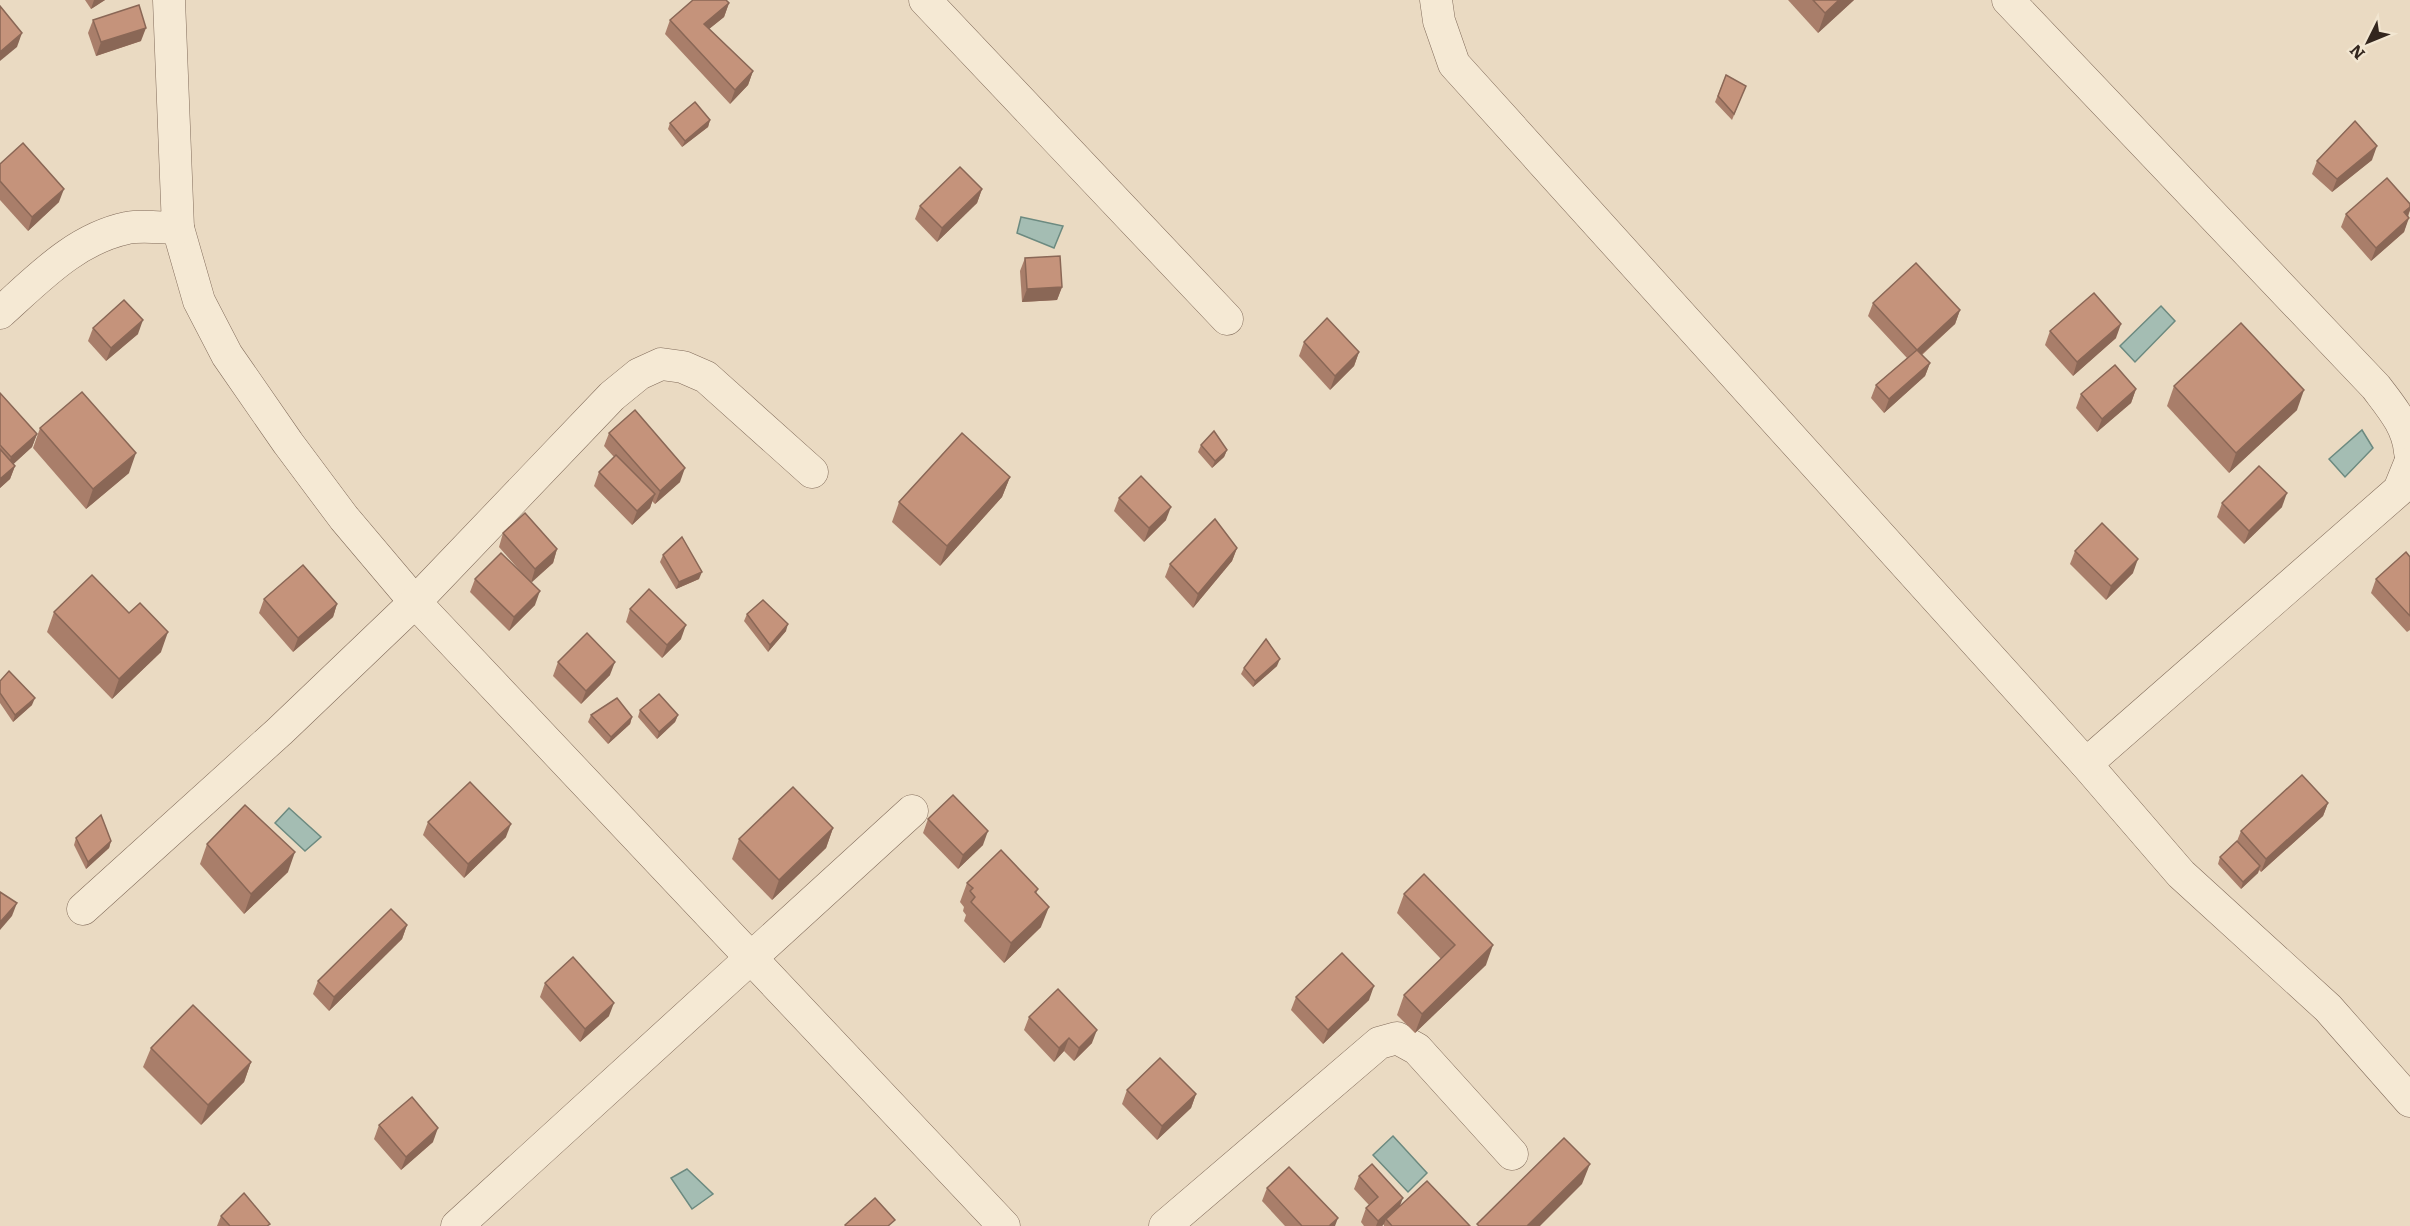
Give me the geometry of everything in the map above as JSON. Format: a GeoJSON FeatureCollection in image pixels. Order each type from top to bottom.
{"type":"FeatureCollection","features":[{"type":"Feature","properties":{"kind":"street"},"geometry":{"type":"LineString","coordinates":[[169,0],[178,228],[199,301],[227,355],[344,518],[416,602],[1004,1226]]}},
{"type":"Feature","properties":{"kind":"street"},"geometry":{"type":"LineString","coordinates":[[925,0],[1227,319]]}},
{"type":"Feature","properties":{"kind":"street"},"geometry":{"type":"LineString","coordinates":[[1436,0],[1438,21],[1454,64],[2086,764],[2181,874],[2328,1008],[2410,1101]]}},
{"type":"Feature","properties":{"kind":"street"},"geometry":{"type":"LineString","coordinates":[[2008,0],[2376,387],[2398,417],[2410,447],[2399,490],[2086,764]]}},
{"type":"Feature","properties":{"kind":"street"},"geometry":{"type":"LineString","coordinates":[[0,313],[56,262],[95,237],[129,227],[178,228]]}},
{"type":"Feature","properties":{"kind":"street"},"geometry":{"type":"LineString","coordinates":[[83,909],[280,731],[416,602],[612,396],[639,374],[661,364],[683,367],[706,376],[812,472]]}},
{"type":"Feature","properties":{"kind":"street"},"geometry":{"type":"LineString","coordinates":[[457,1226],[912,811]]}},
{"type":"Feature","properties":{"kind":"street"},"geometry":{"type":"LineString","coordinates":[[1165,1226],[1379,1042],[1397,1038],[1417,1049],[1512,1154]]}},
{"type":"Feature","properties":{"kind":"shaded area"},"geometry":{"type":"Polygon","coordinates":[[[1021,217],[1063,226],[1054,248],[1017,233],[1021,217]]]}},
{"type":"Feature","properties":{"kind":"shaded area"},"geometry":{"type":"Polygon","coordinates":[[[2161,306],[2175,321],[2135,362],[2120,346],[2161,306]]]}},
{"type":"Feature","properties":{"kind":"shaded area"},"geometry":{"type":"Polygon","coordinates":[[[2362,430],[2373,448],[2345,477],[2329,459],[2362,430]]]}},
{"type":"Feature","properties":{"kind":"shaded area"},"geometry":{"type":"Polygon","coordinates":[[[289,808],[321,837],[305,851],[275,823],[289,808]]]}},
{"type":"Feature","properties":{"kind":"shaded area"},"geometry":{"type":"Polygon","coordinates":[[[1393,1136],[1427,1173],[1408,1192],[1373,1155],[1393,1136]]]}},
{"type":"Feature","properties":{"kind":"shaded area"},"geometry":{"type":"Polygon","coordinates":[[[687,1169],[713,1194],[692,1209],[671,1178],[687,1169]]]}},
{"type":"Feature","properties":{"kind":"building"},"geometry":{"type":"Polygon","coordinates":[[[693,0],[726,0],[729,3],[704,24],[753,71],[735,90],[670,20],[693,0]]]}},
{"type":"Feature","properties":{"kind":"building"},"geometry":{"type":"Polygon","coordinates":[[[1813,0],[1839,0],[1825,13],[1813,0]]]}},
{"type":"Feature","properties":{"kind":"building"},"geometry":{"type":"Polygon","coordinates":[[[139,5],[146,28],[101,42],[93,20],[139,5]]]}},
{"type":"Feature","properties":{"kind":"building"},"geometry":{"type":"Polygon","coordinates":[[[0,6],[22,33],[0,52],[0,6]]]}},
{"type":"Feature","properties":{"kind":"building"},"geometry":{"type":"Polygon","coordinates":[[[1726,75],[1746,86],[1734,114],[1718,96],[1726,75]]]}},
{"type":"Feature","properties":{"kind":"building"},"geometry":{"type":"Polygon","coordinates":[[[695,102],[710,120],[685,141],[670,123],[695,102]]]}},
{"type":"Feature","properties":{"kind":"building"},"geometry":{"type":"Polygon","coordinates":[[[2355,121],[2377,146],[2337,179],[2317,161],[2355,121]]]}},
{"type":"Feature","properties":{"kind":"building"},"geometry":{"type":"Polygon","coordinates":[[[23,143],[64,189],[32,217],[0,181],[0,164],[23,143]]]}},
{"type":"Feature","properties":{"kind":"building"},"geometry":{"type":"Polygon","coordinates":[[[960,167],[982,189],[942,228],[920,206],[960,167]]]}},
{"type":"Feature","properties":{"kind":"building"},"geometry":{"type":"Polygon","coordinates":[[[2387,178],[2410,204],[2404,212],[2409,218],[2376,248],[2346,214],[2387,178]]]}},
{"type":"Feature","properties":{"kind":"building"},"geometry":{"type":"Polygon","coordinates":[[[1060,256],[1062,287],[1027,289],[1025,258],[1060,256]]]}},
{"type":"Feature","properties":{"kind":"building"},"geometry":{"type":"Polygon","coordinates":[[[1916,263],[1960,310],[1917,350],[1873,303],[1916,263]]]}},
{"type":"Feature","properties":{"kind":"building"},"geometry":{"type":"Polygon","coordinates":[[[2094,293],[2121,324],[2077,362],[2050,331],[2094,293]]]}},
{"type":"Feature","properties":{"kind":"building"},"geometry":{"type":"Polygon","coordinates":[[[124,300],[143,320],[111,348],[93,328],[124,300]]]}},
{"type":"Feature","properties":{"kind":"building"},"geometry":{"type":"Polygon","coordinates":[[[1327,318],[1359,352],[1335,376],[1304,342],[1327,318]]]}},
{"type":"Feature","properties":{"kind":"building"},"geometry":{"type":"Polygon","coordinates":[[[2241,323],[2304,390],[2236,453],[2174,386],[2241,323]]]}},
{"type":"Feature","properties":{"kind":"building"},"geometry":{"type":"Polygon","coordinates":[[[1917,350],[1930,363],[1889,399],[1876,385],[1917,350]]]}},
{"type":"Feature","properties":{"kind":"building"},"geometry":{"type":"Polygon","coordinates":[[[2115,365],[2136,389],[2102,419],[2081,394],[2115,365]]]}},
{"type":"Feature","properties":{"kind":"building"},"geometry":{"type":"Polygon","coordinates":[[[82,392],[136,453],[93,489],[40,428],[82,392]]]}},
{"type":"Feature","properties":{"kind":"building"},"geometry":{"type":"Polygon","coordinates":[[[0,393],[37,434],[11,457],[0,445],[0,393]]]}},
{"type":"Feature","properties":{"kind":"building"},"geometry":{"type":"Polygon","coordinates":[[[635,410],[685,468],[660,491],[609,433],[635,410]]]}},
{"type":"Feature","properties":{"kind":"building"},"geometry":{"type":"Polygon","coordinates":[[[1214,431],[1227,450],[1215,461],[1201,445],[1214,431]]]}},
{"type":"Feature","properties":{"kind":"building"},"geometry":{"type":"Polygon","coordinates":[[[962,433],[1010,477],[947,546],[899,502],[962,433]]]}},
{"type":"Feature","properties":{"kind":"building"},"geometry":{"type":"Polygon","coordinates":[[[0,449],[15,466],[0,479],[0,449]]]}},
{"type":"Feature","properties":{"kind":"building"},"geometry":{"type":"Polygon","coordinates":[[[616,455],[655,494],[637,511],[599,472],[616,455]]]}},
{"type":"Feature","properties":{"kind":"building"},"geometry":{"type":"Polygon","coordinates":[[[2259,466],[2287,493],[2249,531],[2222,503],[2259,466]]]}},
{"type":"Feature","properties":{"kind":"building"},"geometry":{"type":"Polygon","coordinates":[[[1141,476],[1171,507],[1149,528],[1119,498],[1141,476]]]}},
{"type":"Feature","properties":{"kind":"building"},"geometry":{"type":"Polygon","coordinates":[[[525,513],[557,549],[535,569],[503,533],[525,513]]]}},
{"type":"Feature","properties":{"kind":"building"},"geometry":{"type":"Polygon","coordinates":[[[1215,519],[1237,548],[1198,594],[1170,564],[1215,519]]]}},
{"type":"Feature","properties":{"kind":"building"},"geometry":{"type":"Polygon","coordinates":[[[2102,523],[2138,559],[2111,586],[2075,551],[2102,523]]]}},
{"type":"Feature","properties":{"kind":"building"},"geometry":{"type":"Polygon","coordinates":[[[682,537],[702,572],[679,582],[663,555],[682,537]]]}},
{"type":"Feature","properties":{"kind":"building"},"geometry":{"type":"Polygon","coordinates":[[[2406,552],[2410,557],[2410,616],[2376,579],[2406,552]]]}},
{"type":"Feature","properties":{"kind":"building"},"geometry":{"type":"Polygon","coordinates":[[[501,553],[540,591],[514,617],[475,579],[501,553]]]}},
{"type":"Feature","properties":{"kind":"building"},"geometry":{"type":"Polygon","coordinates":[[[303,565],[337,604],[298,638],[264,599],[303,565]]]}},
{"type":"Feature","properties":{"kind":"building"},"geometry":{"type":"Polygon","coordinates":[[[92,575],[129,613],[140,603],[168,632],[119,679],[54,612],[92,575]]]}},
{"type":"Feature","properties":{"kind":"building"},"geometry":{"type":"Polygon","coordinates":[[[649,589],[686,625],[667,645],[630,609],[649,589]]]}},
{"type":"Feature","properties":{"kind":"building"},"geometry":{"type":"Polygon","coordinates":[[[763,600],[788,624],[770,645],[747,614],[763,600]]]}},
{"type":"Feature","properties":{"kind":"building"},"geometry":{"type":"Polygon","coordinates":[[[587,633],[615,662],[586,691],[558,662],[587,633]]]}},
{"type":"Feature","properties":{"kind":"building"},"geometry":{"type":"Polygon","coordinates":[[[1266,639],[1280,659],[1255,681],[1244,668],[1266,639]]]}},
{"type":"Feature","properties":{"kind":"building"},"geometry":{"type":"Polygon","coordinates":[[[9,671],[35,698],[15,715],[0,693],[0,681],[9,671]]]}},
{"type":"Feature","properties":{"kind":"building"},"geometry":{"type":"Polygon","coordinates":[[[659,694],[678,715],[659,732],[640,710],[659,694]]]}},
{"type":"Feature","properties":{"kind":"building"},"geometry":{"type":"Polygon","coordinates":[[[617,698],[632,717],[611,737],[591,715],[617,698]]]}},
{"type":"Feature","properties":{"kind":"building"},"geometry":{"type":"Polygon","coordinates":[[[2302,775],[2328,803],[2266,859],[2241,831],[2302,775]]]}},
{"type":"Feature","properties":{"kind":"building"},"geometry":{"type":"Polygon","coordinates":[[[470,782],[511,824],[468,864],[428,822],[470,782]]]}},
{"type":"Feature","properties":{"kind":"building"},"geometry":{"type":"Polygon","coordinates":[[[793,787],[833,828],[779,880],[739,839],[793,787]]]}},
{"type":"Feature","properties":{"kind":"building"},"geometry":{"type":"Polygon","coordinates":[[[953,795],[988,831],[963,855],[928,819],[953,795]]]}},
{"type":"Feature","properties":{"kind":"building"},"geometry":{"type":"Polygon","coordinates":[[[245,805],[295,852],[251,894],[207,844],[245,805]]]}},
{"type":"Feature","properties":{"kind":"building"},"geometry":{"type":"Polygon","coordinates":[[[101,815],[111,841],[88,862],[76,838],[101,815]]]}},
{"type":"Feature","properties":{"kind":"building"},"geometry":{"type":"Polygon","coordinates":[[[2237,841],[2260,866],[2243,882],[2220,857],[2237,841]]]}},
{"type":"Feature","properties":{"kind":"building"},"geometry":{"type":"Polygon","coordinates":[[[1001,850],[1038,889],[1035,892],[1049,907],[1011,943],[971,902],[975,897],[970,891],[973,888],[967,883],[1001,850]]]}},
{"type":"Feature","properties":{"kind":"building"},"geometry":{"type":"Polygon","coordinates":[[[1424,874],[1493,945],[1422,1014],[1404,995],[1455,945],[1404,894],[1424,874]]]}},
{"type":"Feature","properties":{"kind":"building"},"geometry":{"type":"Polygon","coordinates":[[[0,892],[17,903],[0,922],[0,892]]]}},
{"type":"Feature","properties":{"kind":"building"},"geometry":{"type":"Polygon","coordinates":[[[391,909],[407,925],[334,997],[318,981],[391,909]]]}},
{"type":"Feature","properties":{"kind":"building"},"geometry":{"type":"Polygon","coordinates":[[[1342,953],[1374,986],[1328,1030],[1296,997],[1342,953]]]}},
{"type":"Feature","properties":{"kind":"building"},"geometry":{"type":"Polygon","coordinates":[[[573,957],[614,1003],[585,1029],[545,983],[573,957]]]}},
{"type":"Feature","properties":{"kind":"building"},"geometry":{"type":"Polygon","coordinates":[[[1058,989],[1097,1030],[1079,1048],[1069,1038],[1059,1048],[1029,1017],[1058,989]]]}},
{"type":"Feature","properties":{"kind":"building"},"geometry":{"type":"Polygon","coordinates":[[[193,1005],[251,1062],[208,1105],[151,1048],[193,1005]]]}},
{"type":"Feature","properties":{"kind":"building"},"geometry":{"type":"Polygon","coordinates":[[[1160,1058],[1196,1094],[1162,1126],[1127,1090],[1160,1058]]]}},
{"type":"Feature","properties":{"kind":"building"},"geometry":{"type":"Polygon","coordinates":[[[412,1097],[438,1128],[406,1157],[379,1125],[412,1097]]]}},
{"type":"Feature","properties":{"kind":"building"},"geometry":{"type":"Polygon","coordinates":[[[1564,1138],[1590,1164],[1527,1226],[1479,1226],[1477,1224],[1564,1138]]]}},
{"type":"Feature","properties":{"kind":"building"},"geometry":{"type":"Polygon","coordinates":[[[1372,1164],[1403,1198],[1378,1221],[1366,1208],[1378,1197],[1359,1176],[1372,1164]]]}},
{"type":"Feature","properties":{"kind":"building"},"geometry":{"type":"Polygon","coordinates":[[[1289,1167],[1338,1218],[1329,1226],[1302,1226],[1267,1188],[1289,1167]]]}},
{"type":"Feature","properties":{"kind":"building"},"geometry":{"type":"Polygon","coordinates":[[[1427,1181],[1470,1226],[1392,1226],[1386,1219],[1427,1181]]]}},
{"type":"Feature","properties":{"kind":"building"},"geometry":{"type":"Polygon","coordinates":[[[244,1193],[270,1224],[267,1226],[230,1226],[221,1216],[244,1193]]]}},
{"type":"Feature","properties":{"kind":"building"},"geometry":{"type":"Polygon","coordinates":[[[875,1198],[895,1220],[888,1226],[845,1225],[875,1198]]]}}]}
